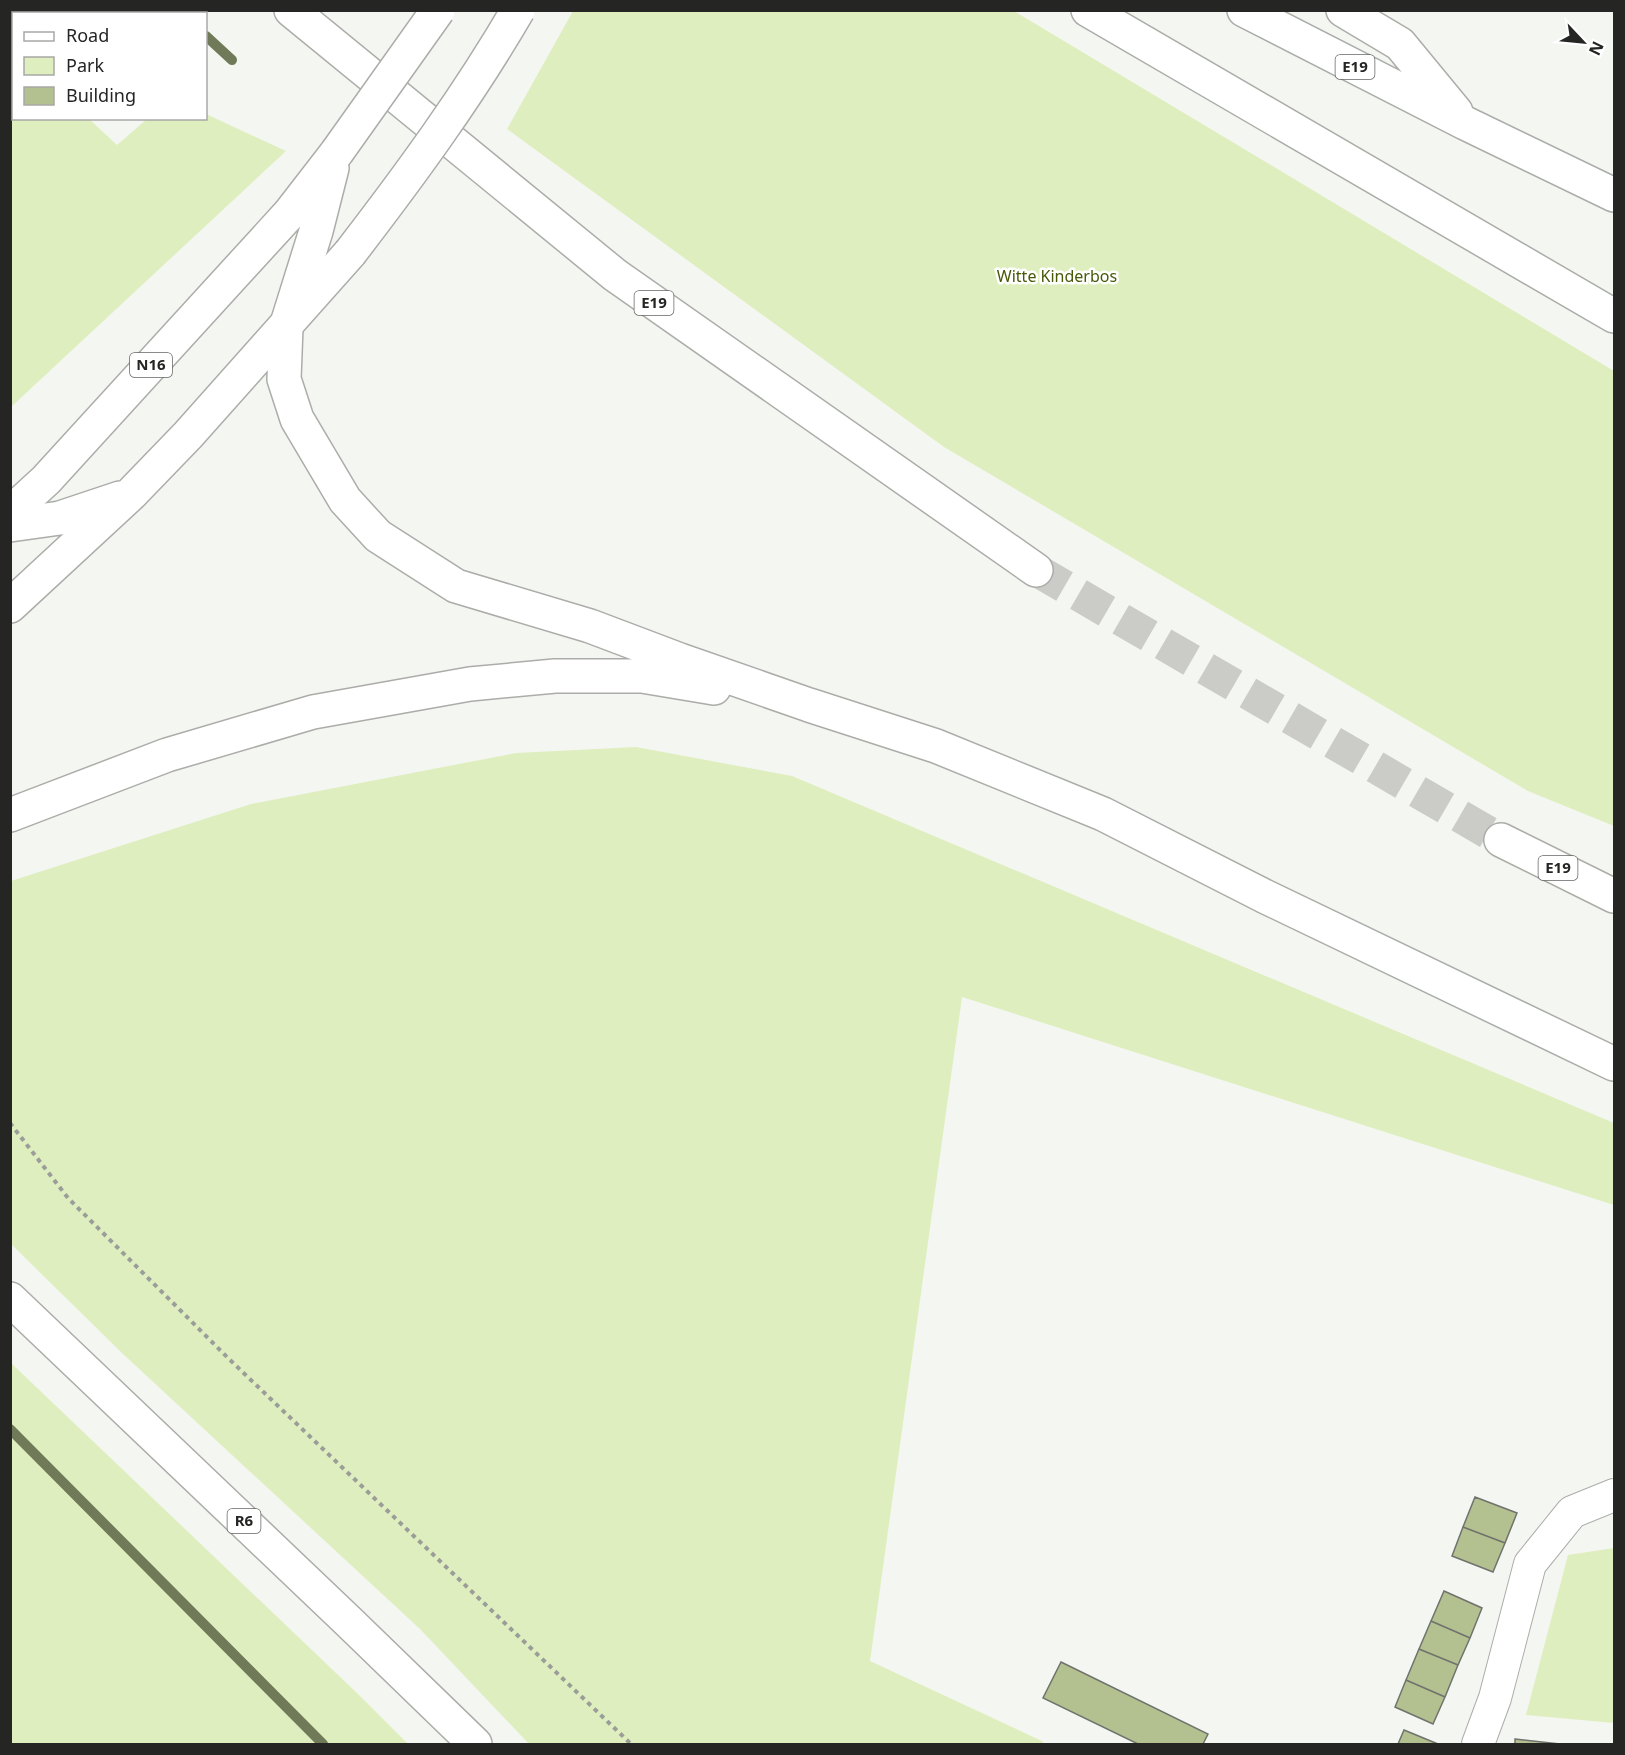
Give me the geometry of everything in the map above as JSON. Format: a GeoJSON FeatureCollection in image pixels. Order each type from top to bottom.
{"type":"FeatureCollection","features":[{"type":"Feature","properties":{"kind":"main road","name":"E19"},"geometry":{"type":"LineString","coordinates":[[291,10],[615,275],[1036,570]]}},
{"type":"Feature","properties":{"kind":"main road"},"geometry":{"type":"LineString","coordinates":[[438,10],[337,152],[303,222],[286,327],[284,379],[297,419],[345,500],[378,536],[456,586],[590,626],[809,705],[936,746],[1103,814],[1264,896],[1614,1064]]}},
{"type":"Feature","properties":{"kind":"main road"},"geometry":{"type":"LineString","coordinates":[[10,606],[131,494],[188,435],[350,253],[419,163],[487,64],[518,10]]}},
{"type":"Feature","properties":{"kind":"main road"},"geometry":{"type":"LineString","coordinates":[[1088,10],[1614,316]]}},
{"type":"Feature","properties":{"kind":"main road","name":"E19"},"geometry":{"type":"LineString","coordinates":[[1244,10],[1465,123],[1614,195]]}},
{"type":"Feature","properties":{"kind":"main road"},"geometry":{"type":"LineString","coordinates":[[1343,10],[1400,44],[1465,123]]}},
{"type":"Feature","properties":{"kind":"main road","name":"N16"},"geometry":{"type":"LineString","coordinates":[[10,513],[46,480],[303,222]]}},
{"type":"Feature","properties":{"kind":"main road"},"geometry":{"type":"LineString","coordinates":[[10,525],[60,518],[131,494]]}},
{"type":"Feature","properties":{"kind":"main road"},"geometry":{"type":"LineString","coordinates":[[10,814],[167,756],[313,712],[470,684],[555,676],[642,676],[809,705]]}},
{"type":"Feature","properties":{"kind":"main road","name":"E19"},"geometry":{"type":"LineString","coordinates":[[1501,840],[1614,896]]}},
{"type":"Feature","properties":{"kind":"main road","name":"R6"},"geometry":{"type":"LineString","coordinates":[[10,1299],[475,1744]]}},
{"type":"Feature","properties":{"kind":"street"},"geometry":{"type":"LineString","coordinates":[[1478,1744],[1495,1698],[1530,1564],[1572,1512],[1614,1495]]}},
{"type":"Feature","properties":{"kind":"path"},"geometry":{"type":"LineString","coordinates":[[10,1122],[68,1198],[229,1359],[632,1744]]}},
{"type":"Feature","properties":{"kind":"green space","name":"Witte Kinderbos"},"geometry":{"type":"Polygon","coordinates":[[[573,11],[1014,11],[1614,371],[1614,826],[1528,791],[944,447],[507,129],[573,11]]]}},
{"type":"Feature","properties":{"kind":"green space"},"geometry":{"type":"Polygon","coordinates":[[[11,43],[12,120],[90,120],[117,145],[146,120],[207,120],[207,114],[286,151],[11,407],[11,43]]]}},
{"type":"Feature","properties":{"kind":"green space"},"geometry":{"type":"Polygon","coordinates":[[[636,747],[792,776],[1614,1123],[1614,1205],[962,997],[870,1661],[1042,1741],[1044,1744],[529,1744],[420,1629],[123,1354],[11,1244],[11,881],[251,804],[516,753],[636,747]]]}},
{"type":"Feature","properties":{"kind":"green space"},"geometry":{"type":"Polygon","coordinates":[[[11,1363],[358,1694],[408,1744],[11,1744],[11,1363]]]}},
{"type":"Feature","properties":{"kind":"green space"},"geometry":{"type":"Polygon","coordinates":[[[1614,1548],[1614,1723],[1526,1715],[1568,1555],[1614,1548]]]}},
{"type":"Feature","properties":{"kind":"building"},"geometry":{"type":"Polygon","coordinates":[[[1475,1497],[1517,1513],[1505,1543],[1463,1527],[1475,1497]]]}},
{"type":"Feature","properties":{"kind":"building"},"geometry":{"type":"Polygon","coordinates":[[[1463,1527],[1505,1543],[1493,1572],[1452,1556],[1463,1527]]]}},
{"type":"Feature","properties":{"kind":"building"},"geometry":{"type":"Polygon","coordinates":[[[1444,1591],[1482,1608],[1470,1638],[1431,1621],[1444,1591]]]}},
{"type":"Feature","properties":{"kind":"building"},"geometry":{"type":"Polygon","coordinates":[[[1431,1621],[1470,1638],[1458,1665],[1419,1649],[1431,1621]]]}},
{"type":"Feature","properties":{"kind":"building"},"geometry":{"type":"Polygon","coordinates":[[[1419,1649],[1458,1665],[1445,1697],[1406,1680],[1419,1649]]]}},
{"type":"Feature","properties":{"kind":"building"},"geometry":{"type":"Polygon","coordinates":[[[1061,1662],[1208,1734],[1203,1744],[1138,1744],[1043,1698],[1061,1662]]]}},
{"type":"Feature","properties":{"kind":"building"},"geometry":{"type":"Polygon","coordinates":[[[1406,1680],[1445,1697],[1433,1724],[1395,1707],[1406,1680]]]}},
{"type":"Feature","properties":{"kind":"building"},"geometry":{"type":"Polygon","coordinates":[[[1404,1730],[1438,1744],[1398,1744],[1404,1730]]]}},
{"type":"Feature","properties":{"kind":"building"},"geometry":{"type":"Polygon","coordinates":[[[1515,1739],[1560,1744],[1515,1744],[1515,1739]]]}},
{"type":"Feature","properties":{"kind":"waterway"},"geometry":{"type":"LineString","coordinates":[[207,37],[232,60]]}},
{"type":"Feature","properties":{"kind":"waterway"},"geometry":{"type":"LineString","coordinates":[[10,1429],[323,1744]]}},
{"type":"Feature","properties":{"kind":"tunnel"},"geometry":{"type":"LineString","coordinates":[[1036,570],[1501,840]]}}]}
